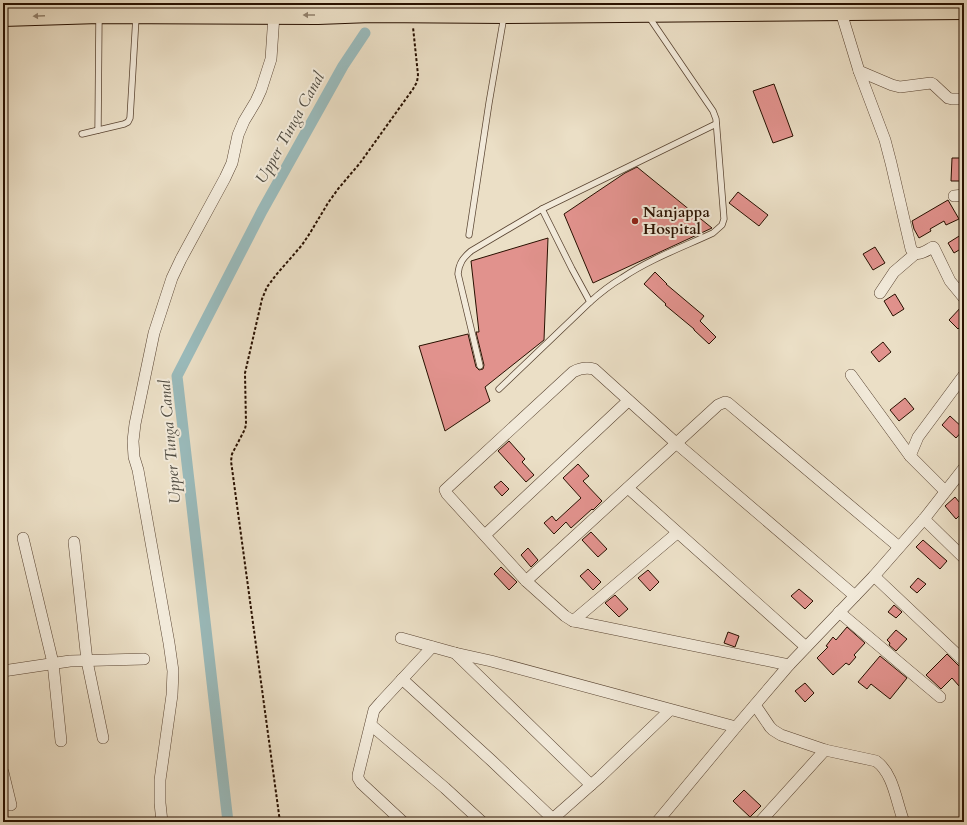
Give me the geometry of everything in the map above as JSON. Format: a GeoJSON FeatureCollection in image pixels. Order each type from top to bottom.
{"type":"FeatureCollection","features":[{"type":"Feature","properties":{"kind":"highway"},"geometry":{"type":"LineString","coordinates":[[3,17],[99,14],[318,15],[371,8],[414,14],[647,14],[964,10]]}},
{"type":"Feature","properties":{"kind":"street"},"geometry":{"type":"LineString","coordinates":[[841,12],[859,71],[885,140],[911,249],[915,254]]}},
{"type":"Feature","properties":{"kind":"street"},"geometry":{"type":"LineString","coordinates":[[162,822],[160,780],[172,695],[173,671],[138,470],[134,457],[133,441],[135,424],[154,332],[172,278],[225,178],[232,163],[238,135],[261,90],[271,59],[274,15]]}},
{"type":"Feature","properties":{"kind":"street"},"geometry":{"type":"LineString","coordinates":[[859,71],[900,87],[931,83],[948,98],[964,99]]}},
{"type":"Feature","properties":{"kind":"street"},"geometry":{"type":"LineString","coordinates":[[880,293],[894,272],[915,254],[933,247],[950,281],[964,298]]}},
{"type":"Feature","properties":{"kind":"street"},"geometry":{"type":"LineString","coordinates":[[789,665],[573,620],[565,616],[526,582],[447,494],[445,490],[446,488],[573,372],[578,369],[594,369],[676,444],[855,596]]}},
{"type":"Feature","properties":{"kind":"street"},"geometry":{"type":"LineString","coordinates":[[851,374],[910,456],[945,491]]}},
{"type":"Feature","properties":{"kind":"street"},"geometry":{"type":"LineString","coordinates":[[910,456],[918,437],[964,375]]}},
{"type":"Feature","properties":{"kind":"street"},"geometry":{"type":"LineString","coordinates":[[485,535],[628,401]]}},
{"type":"Feature","properties":{"kind":"street"},"geometry":{"type":"LineString","coordinates":[[526,582],[718,405],[725,402],[899,547]]}},
{"type":"Feature","properties":{"kind":"street"},"geometry":{"type":"LineString","coordinates":[[657,822],[789,665],[874,576],[924,519],[964,468]]}},
{"type":"Feature","properties":{"kind":"street"},"geometry":{"type":"LineString","coordinates":[[628,488],[806,646]]}},
{"type":"Feature","properties":{"kind":"street"},"geometry":{"type":"LineString","coordinates":[[924,519],[964,558]]}},
{"type":"Feature","properties":{"kind":"street"},"geometry":{"type":"LineString","coordinates":[[573,620],[677,533]]}},
{"type":"Feature","properties":{"kind":"street"},"geometry":{"type":"LineString","coordinates":[[23,538],[53,663],[61,741]]}},
{"type":"Feature","properties":{"kind":"street"},"geometry":{"type":"LineString","coordinates":[[74,542],[87,661],[103,738]]}},
{"type":"Feature","properties":{"kind":"street"},"geometry":{"type":"LineString","coordinates":[[874,576],[964,661]]}},
{"type":"Feature","properties":{"kind":"street"},"geometry":{"type":"LineString","coordinates":[[839,612],[940,697]]}},
{"type":"Feature","properties":{"kind":"street"},"geometry":{"type":"LineString","coordinates":[[401,638],[736,727]]}},
{"type":"Feature","properties":{"kind":"street"},"geometry":{"type":"LineString","coordinates":[[403,822],[361,783],[358,778],[374,710],[432,647]]}},
{"type":"Feature","properties":{"kind":"street"},"geometry":{"type":"LineString","coordinates":[[455,653],[591,785]]}},
{"type":"Feature","properties":{"kind":"street"},"geometry":{"type":"LineString","coordinates":[[3,671],[70,661],[144,659]]}},
{"type":"Feature","properties":{"kind":"street"},"geometry":{"type":"LineString","coordinates":[[402,679],[492,761],[551,820],[591,785],[670,710]]}},
{"type":"Feature","properties":{"kind":"street"},"geometry":{"type":"LineString","coordinates":[[755,705],[770,727],[777,732],[825,750],[876,761],[880,764],[891,781],[904,822]]}},
{"type":"Feature","properties":{"kind":"street"},"geometry":{"type":"LineString","coordinates":[[371,725],[482,822]]}},
{"type":"Feature","properties":{"kind":"street"},"geometry":{"type":"LineString","coordinates":[[760,822],[825,750]]}},
{"type":"Feature","properties":{"kind":"street"},"geometry":{"type":"LineString","coordinates":[[3,772],[11,805]]}},
{"type":"Feature","properties":{"kind":"lane"},"geometry":{"type":"LineString","coordinates":[[98,130],[99,14]]}},
{"type":"Feature","properties":{"kind":"lane"},"geometry":{"type":"LineString","coordinates":[[82,134],[124,124],[128,122],[130,118],[136,14]]}},
{"type":"Feature","properties":{"kind":"lane"},"geometry":{"type":"LineString","coordinates":[[468,235],[504,14]]}},
{"type":"Feature","properties":{"kind":"lane"},"geometry":{"type":"LineString","coordinates":[[499,388],[590,302],[621,278],[637,268],[713,233],[722,225],[724,219],[716,119],[713,111],[647,14]]}},
{"type":"Feature","properties":{"kind":"lane"},"geometry":{"type":"LineString","coordinates":[[480,366],[458,274],[458,267],[471,251],[542,209],[716,124]]}},
{"type":"Feature","properties":{"kind":"lane"},"geometry":{"type":"LineString","coordinates":[[542,209],[590,302]]}},
{"type":"Feature","properties":{"kind":"path"},"geometry":{"type":"LineString","coordinates":[[280,822],[231,462],[232,454],[245,429],[246,424],[244,373],[262,299],[267,288],[276,274],[302,245],[335,194],[360,163],[417,82],[418,75],[413,27],[414,14]]}},
{"type":"Feature","properties":{"kind":"building"},"geometry":{"type":"Polygon","coordinates":[[[774,84],[793,136],[773,143],[753,91],[774,84]]]}},
{"type":"Feature","properties":{"kind":"building"},"geometry":{"type":"Polygon","coordinates":[[[952,158],[963,158],[963,181],[951,181],[952,158]]]}},
{"type":"Feature","properties":{"kind":"building","name":"Nanjappa Hospital"},"geometry":{"type":"Polygon","coordinates":[[[637,167],[712,228],[593,283],[564,214],[625,173],[637,167]]]}},
{"type":"Feature","properties":{"kind":"building"},"geometry":{"type":"Polygon","coordinates":[[[738,192],[768,215],[759,226],[729,203],[738,192]]]}},
{"type":"Feature","properties":{"kind":"building"},"geometry":{"type":"Polygon","coordinates":[[[948,200],[959,219],[946,225],[944,221],[930,229],[931,231],[919,238],[912,221],[948,200]]]}},
{"type":"Feature","properties":{"kind":"building"},"geometry":{"type":"Polygon","coordinates":[[[964,233],[964,247],[954,253],[948,243],[964,233]]]}},
{"type":"Feature","properties":{"kind":"building"},"geometry":{"type":"Polygon","coordinates":[[[548,238],[544,340],[485,387],[490,401],[445,431],[419,346],[468,334],[476,367],[479,370],[483,369],[484,365],[476,332],[479,332],[471,261],[548,238]]]}},
{"type":"Feature","properties":{"kind":"building"},"geometry":{"type":"Polygon","coordinates":[[[875,247],[885,263],[873,270],[863,254],[875,247]]]}},
{"type":"Feature","properties":{"kind":"building"},"geometry":{"type":"Polygon","coordinates":[[[655,272],[666,284],[704,316],[700,321],[716,337],[709,344],[644,284],[655,272]]]}},
{"type":"Feature","properties":{"kind":"building"},"geometry":{"type":"Polygon","coordinates":[[[895,294],[904,309],[893,316],[884,301],[895,294]]]}},
{"type":"Feature","properties":{"kind":"building"},"geometry":{"type":"Polygon","coordinates":[[[963,305],[964,323],[958,329],[949,320],[963,305]]]}},
{"type":"Feature","properties":{"kind":"building"},"geometry":{"type":"Polygon","coordinates":[[[883,342],[891,352],[879,362],[871,352],[883,342]]]}},
{"type":"Feature","properties":{"kind":"building"},"geometry":{"type":"Polygon","coordinates":[[[905,398],[914,409],[899,421],[890,410],[905,398]]]}},
{"type":"Feature","properties":{"kind":"building"},"geometry":{"type":"Polygon","coordinates":[[[950,416],[964,429],[956,438],[942,425],[950,416]]]}},
{"type":"Feature","properties":{"kind":"building"},"geometry":{"type":"Polygon","coordinates":[[[509,441],[525,459],[522,462],[534,475],[526,482],[498,451],[509,441]]]}},
{"type":"Feature","properties":{"kind":"building"},"geometry":{"type":"Polygon","coordinates":[[[578,464],[589,476],[583,481],[602,501],[571,528],[566,522],[554,534],[544,523],[552,516],[556,521],[581,498],[563,478],[578,464]]]}},
{"type":"Feature","properties":{"kind":"building"},"geometry":{"type":"Polygon","coordinates":[[[501,481],[509,489],[502,496],[494,487],[501,481]]]}},
{"type":"Feature","properties":{"kind":"building"},"geometry":{"type":"Polygon","coordinates":[[[955,497],[964,508],[964,522],[959,516],[956,519],[945,506],[955,497]]]}},
{"type":"Feature","properties":{"kind":"building"},"geometry":{"type":"Polygon","coordinates":[[[591,532],[607,549],[598,557],[582,540],[591,532]]]}},
{"type":"Feature","properties":{"kind":"building"},"geometry":{"type":"Polygon","coordinates":[[[923,540],[947,561],[940,569],[916,547],[923,540]]]}},
{"type":"Feature","properties":{"kind":"building"},"geometry":{"type":"Polygon","coordinates":[[[528,548],[538,560],[531,567],[521,555],[528,548]]]}},
{"type":"Feature","properties":{"kind":"building"},"geometry":{"type":"Polygon","coordinates":[[[501,567],[517,582],[509,590],[494,574],[501,567]]]}},
{"type":"Feature","properties":{"kind":"building"},"geometry":{"type":"Polygon","coordinates":[[[588,569],[601,582],[593,590],[580,576],[588,569]]]}},
{"type":"Feature","properties":{"kind":"building"},"geometry":{"type":"Polygon","coordinates":[[[648,570],[659,582],[650,591],[638,578],[648,570]]]}},
{"type":"Feature","properties":{"kind":"building"},"geometry":{"type":"Polygon","coordinates":[[[918,578],[926,584],[917,593],[910,587],[918,578]]]}},
{"type":"Feature","properties":{"kind":"building"},"geometry":{"type":"Polygon","coordinates":[[[799,589],[813,601],[805,609],[791,596],[799,589]]]}},
{"type":"Feature","properties":{"kind":"building"},"geometry":{"type":"Polygon","coordinates":[[[615,595],[628,609],[619,617],[605,603],[615,595]]]}},
{"type":"Feature","properties":{"kind":"building"},"geometry":{"type":"Polygon","coordinates":[[[894,605],[902,612],[896,618],[888,612],[894,605]]]}},
{"type":"Feature","properties":{"kind":"building"},"geometry":{"type":"Polygon","coordinates":[[[847,627],[865,643],[854,655],[856,657],[849,665],[846,663],[833,675],[817,658],[828,647],[826,646],[833,637],[836,640],[847,627]]]}},
{"type":"Feature","properties":{"kind":"building"},"geometry":{"type":"Polygon","coordinates":[[[896,630],[907,639],[896,651],[889,645],[890,643],[887,640],[896,630]]]}},
{"type":"Feature","properties":{"kind":"building"},"geometry":{"type":"Polygon","coordinates":[[[728,632],[739,636],[735,647],[724,643],[728,632]]]}},
{"type":"Feature","properties":{"kind":"building"},"geometry":{"type":"Polygon","coordinates":[[[947,654],[959,666],[964,668],[964,681],[959,686],[952,678],[941,689],[926,675],[947,654]]]}},
{"type":"Feature","properties":{"kind":"building"},"geometry":{"type":"Polygon","coordinates":[[[880,656],[907,678],[890,699],[871,684],[867,689],[858,682],[880,656]]]}},
{"type":"Feature","properties":{"kind":"building"},"geometry":{"type":"Polygon","coordinates":[[[805,683],[814,693],[805,702],[795,691],[805,683]]]}},
{"type":"Feature","properties":{"kind":"building"},"geometry":{"type":"Polygon","coordinates":[[[744,790],[761,806],[750,817],[733,801],[744,790]]]}},
{"type":"Feature","properties":{"kind":"waterway","name":"Upper Tunga Canal"},"geometry":{"type":"LineString","coordinates":[[228,822],[177,376],[262,211],[343,66],[365,33]]}},
{"type":"Feature","properties":{"kind":"place","name":"Nanjappa Hospital"},"geometry":{"type":"Point","coordinates":[635,221]}}]}
